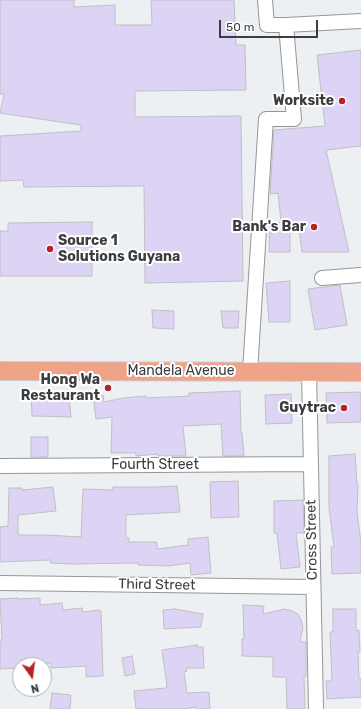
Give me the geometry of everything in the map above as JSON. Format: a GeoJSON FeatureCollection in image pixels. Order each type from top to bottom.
{"type":"FeatureCollection","features":[{"type":"Feature","properties":{"kind":"main road","name":"Mandela Avenue"},"geometry":{"type":"LineString","coordinates":[[0,371],[361,372]]}},
{"type":"Feature","properties":{"kind":"street"},"geometry":{"type":"LineString","coordinates":[[265,0],[267,25],[361,21]]}},
{"type":"Feature","properties":{"kind":"street"},"geometry":{"type":"LineString","coordinates":[[250,372],[266,119],[294,119],[286,25]]}},
{"type":"Feature","properties":{"kind":"street"},"geometry":{"type":"LineString","coordinates":[[322,278],[361,275]]}},
{"type":"Feature","properties":{"kind":"street","name":"Cross Street"},"geometry":{"type":"LineString","coordinates":[[309,371],[316,709]]}},
{"type":"Feature","properties":{"kind":"street","name":"Fourth Street"},"geometry":{"type":"LineString","coordinates":[[0,466],[311,464]]}},
{"type":"Feature","properties":{"kind":"street","name":"Third Street"},"geometry":{"type":"LineString","coordinates":[[0,583],[313,587]]}},
{"type":"Feature","properties":{"kind":"building"},"geometry":{"type":"Polygon","coordinates":[[[0,0],[74,0],[74,7],[115,5],[115,25],[152,25],[151,0],[234,0],[236,45],[245,45],[246,90],[135,91],[135,117],[241,116],[243,281],[145,283],[144,186],[24,187],[23,180],[0,181],[0,136],[81,131],[81,125],[0,113],[4,94],[0,94],[0,0]]]}},
{"type":"Feature","properties":{"kind":"building"},"geometry":{"type":"Polygon","coordinates":[[[361,50],[361,146],[326,150],[349,252],[302,252],[299,230],[290,231],[290,252],[269,252],[270,223],[281,222],[278,193],[270,194],[274,130],[325,126],[317,55],[361,50]]]}},
{"type":"Feature","properties":{"kind":"building","name":"Source 1 Solutions Guyana"},"geometry":{"type":"Polygon","coordinates":[[[92,222],[92,276],[0,276],[0,231],[8,231],[8,223],[92,222]]]}},
{"type":"Feature","properties":{"kind":"building"},"geometry":{"type":"Polygon","coordinates":[[[290,281],[290,322],[269,322],[266,283],[290,281]]]}},
{"type":"Feature","properties":{"kind":"building"},"geometry":{"type":"Polygon","coordinates":[[[340,285],[347,325],[315,330],[308,289],[340,285]]]}},
{"type":"Feature","properties":{"kind":"building"},"geometry":{"type":"Polygon","coordinates":[[[152,310],[174,311],[174,329],[153,328],[152,310]]]}},
{"type":"Feature","properties":{"kind":"building"},"geometry":{"type":"Polygon","coordinates":[[[221,311],[239,311],[238,328],[223,328],[221,311]]]}},
{"type":"Feature","properties":{"kind":"building"},"geometry":{"type":"Polygon","coordinates":[[[240,391],[241,433],[244,456],[223,456],[221,424],[183,426],[186,456],[158,456],[158,454],[136,456],[136,453],[111,453],[112,417],[96,419],[93,396],[103,395],[104,402],[123,398],[146,396],[146,398],[189,396],[189,393],[240,391]]]}},
{"type":"Feature","properties":{"kind":"building","name":"Guytrac"},"geometry":{"type":"Polygon","coordinates":[[[361,392],[361,422],[327,423],[326,393],[361,392]]]}},
{"type":"Feature","properties":{"kind":"building"},"geometry":{"type":"Polygon","coordinates":[[[31,393],[47,393],[47,396],[69,395],[71,417],[32,416],[31,393]]]}},
{"type":"Feature","properties":{"kind":"building"},"geometry":{"type":"Polygon","coordinates":[[[291,394],[292,423],[266,424],[265,395],[291,394]]]}},
{"type":"Feature","properties":{"kind":"building"},"geometry":{"type":"Polygon","coordinates":[[[31,437],[48,437],[48,457],[31,457],[31,437]]]}},
{"type":"Feature","properties":{"kind":"building"},"geometry":{"type":"Polygon","coordinates":[[[355,454],[358,484],[357,513],[361,542],[361,573],[332,574],[331,547],[334,547],[329,508],[329,456],[355,454]]]}},
{"type":"Feature","properties":{"kind":"building"},"geometry":{"type":"Polygon","coordinates":[[[238,481],[239,517],[211,518],[210,482],[238,481]]]}},
{"type":"Feature","properties":{"kind":"building"},"geometry":{"type":"Polygon","coordinates":[[[177,486],[180,512],[126,515],[126,538],[129,538],[129,542],[157,542],[157,549],[188,545],[188,539],[208,537],[211,573],[191,575],[190,563],[168,566],[138,565],[138,563],[50,563],[51,560],[0,562],[0,527],[8,526],[9,488],[22,488],[22,490],[53,487],[56,511],[18,515],[18,535],[81,537],[83,489],[113,490],[113,487],[177,486]]]}},
{"type":"Feature","properties":{"kind":"building"},"geometry":{"type":"Polygon","coordinates":[[[303,500],[304,533],[296,533],[300,567],[281,569],[277,533],[274,533],[274,501],[303,500]]]}},
{"type":"Feature","properties":{"kind":"building"},"geometry":{"type":"Polygon","coordinates":[[[40,598],[40,605],[62,603],[63,610],[82,608],[83,612],[101,611],[103,676],[86,677],[86,666],[52,668],[52,657],[12,657],[12,668],[0,669],[0,640],[2,640],[0,599],[40,598]]]}},
{"type":"Feature","properties":{"kind":"building"},"geometry":{"type":"Polygon","coordinates":[[[243,605],[264,606],[263,614],[284,609],[298,614],[303,627],[300,642],[306,642],[306,676],[304,677],[305,709],[287,709],[286,677],[273,677],[273,657],[242,656],[242,639],[244,639],[243,605]]]}},
{"type":"Feature","properties":{"kind":"building"},"geometry":{"type":"Polygon","coordinates":[[[175,609],[203,614],[201,627],[164,629],[163,610],[175,609]]]}},
{"type":"Feature","properties":{"kind":"building"},"geometry":{"type":"Polygon","coordinates":[[[333,609],[356,609],[356,631],[359,630],[360,652],[358,652],[361,697],[327,699],[326,681],[332,681],[330,632],[333,632],[333,609]]]}},
{"type":"Feature","properties":{"kind":"building"},"geometry":{"type":"Polygon","coordinates":[[[197,645],[197,647],[203,647],[204,668],[186,668],[187,671],[184,672],[187,693],[209,692],[210,709],[196,709],[196,707],[183,709],[136,709],[134,691],[166,688],[167,686],[162,650],[197,645]]]}},
{"type":"Feature","properties":{"kind":"building"},"geometry":{"type":"Polygon","coordinates":[[[132,656],[135,674],[125,676],[122,658],[132,656]]]}},
{"type":"Feature","properties":{"kind":"building"},"geometry":{"type":"Polygon","coordinates":[[[52,693],[71,695],[70,709],[50,709],[52,693]]]}},
{"type":"Feature","properties":{"kind":"place","name":"Worksite"},"geometry":{"type":"Point","coordinates":[342,101]}},
{"type":"Feature","properties":{"kind":"place","name":"Bank's Bar"},"geometry":{"type":"Point","coordinates":[314,227]}},
{"type":"Feature","properties":{"kind":"place","name":"Source 1 Solutions Guyana"},"geometry":{"type":"Point","coordinates":[50,249]}},
{"type":"Feature","properties":{"kind":"place","name":"Hong Wa Restaurant"},"geometry":{"type":"Point","coordinates":[108,388]}},
{"type":"Feature","properties":{"kind":"place","name":"Guytrac"},"geometry":{"type":"Point","coordinates":[344,408]}}]}
